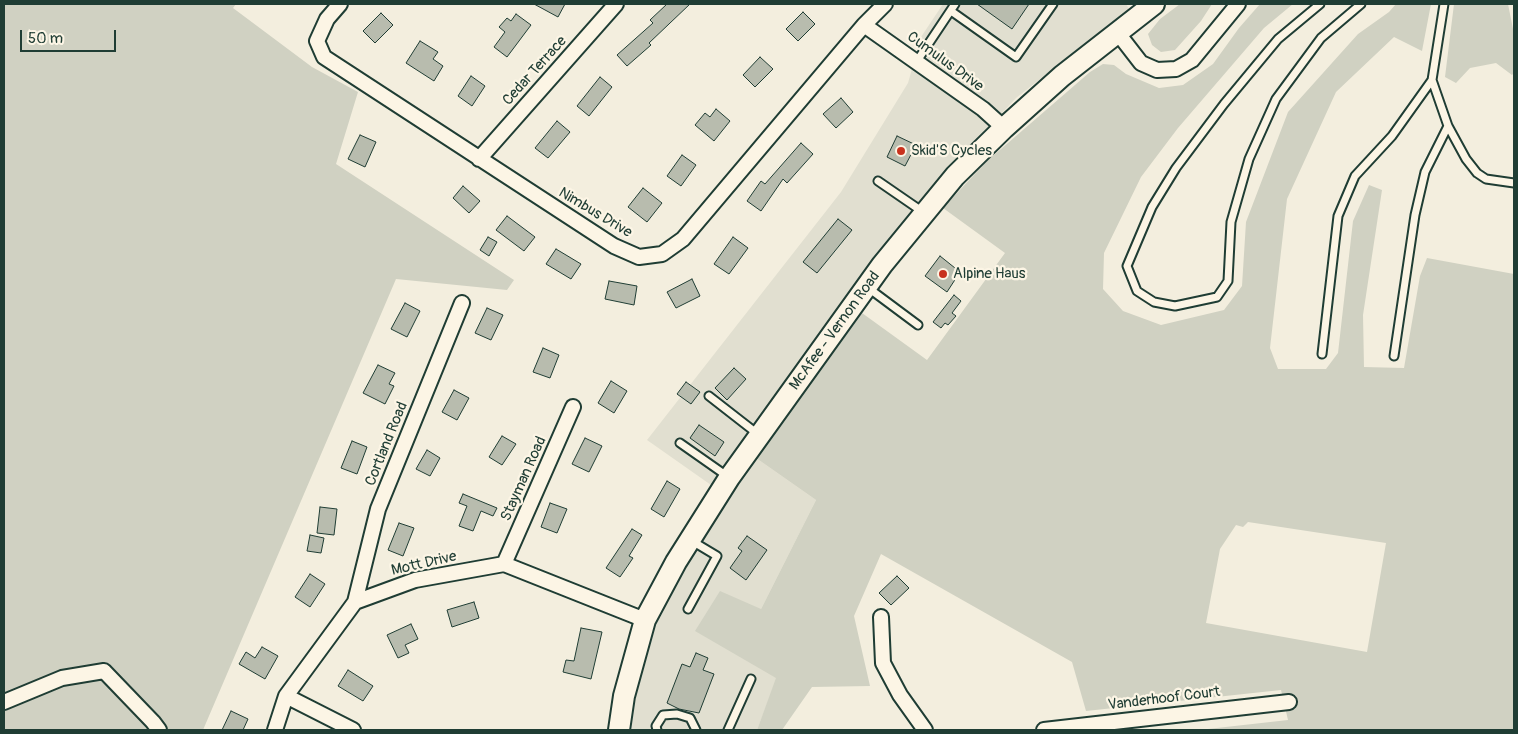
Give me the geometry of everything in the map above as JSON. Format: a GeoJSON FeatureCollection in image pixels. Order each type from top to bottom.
{"type":"FeatureCollection","features":[{"type":"Feature","properties":{"kind":"main road","name":"McAfee - Vernon Road"},"geometry":{"type":"LineString","coordinates":[[619,730],[624,696],[645,620],[689,539],[759,435],[866,287],[924,212],[955,176],[1004,128],[1062,76],[1154,4]]}},
{"type":"Feature","properties":{"kind":"street","name":"Nimbus Drive"},"geometry":{"type":"LineString","coordinates":[[340,4],[327,18],[317,41],[324,57],[614,246],[639,257],[662,254],[683,239],[864,25],[885,4]]}},
{"type":"Feature","properties":{"kind":"street","name":"Cedar Terrace"},"geometry":{"type":"LineString","coordinates":[[479,159],[616,4]]}},
{"type":"Feature","properties":{"kind":"street"},"geometry":{"type":"LineString","coordinates":[[1117,32],[1141,63],[1157,70],[1176,69],[1192,60],[1238,4]]}},
{"type":"Feature","properties":{"kind":"street","name":"Cumulus Drive"},"geometry":{"type":"LineString","coordinates":[[864,25],[983,109],[1004,128]]}},
{"type":"Feature","properties":{"kind":"street","name":"Cortland Road"},"geometry":{"type":"LineString","coordinates":[[355,602],[378,509],[462,303]]}},
{"type":"Feature","properties":{"kind":"street","name":"Stayman Road"},"geometry":{"type":"LineString","coordinates":[[504,564],[573,407]]}},
{"type":"Feature","properties":{"kind":"street"},"geometry":{"type":"LineString","coordinates":[[504,564],[645,620]]}},
{"type":"Feature","properties":{"kind":"street","name":"Mott Drive"},"geometry":{"type":"LineString","coordinates":[[355,602],[415,580],[504,564]]}},
{"type":"Feature","properties":{"kind":"street"},"geometry":{"type":"LineString","coordinates":[[275,730],[286,696],[355,602]]}},
{"type":"Feature","properties":{"kind":"street"},"geometry":{"type":"LineString","coordinates":[[881,618],[883,663],[900,695],[925,730]]}},
{"type":"Feature","properties":{"kind":"street"},"geometry":{"type":"LineString","coordinates":[[4,702],[62,678],[104,671],[154,722],[159,730]]}},
{"type":"Feature","properties":{"kind":"street"},"geometry":{"type":"LineString","coordinates":[[286,696],[353,730]]}},
{"type":"Feature","properties":{"kind":"street","name":"Vanderhoof Court"},"geometry":{"type":"LineString","coordinates":[[1044,730],[1289,702]]}},
{"type":"Feature","properties":{"kind":"lane"},"geometry":{"type":"LineString","coordinates":[[917,61],[955,4]]}},
{"type":"Feature","properties":{"kind":"lane"},"geometry":{"type":"LineString","coordinates":[[951,12],[1016,57],[1053,4]]}},
{"type":"Feature","properties":{"kind":"lane"},"geometry":{"type":"LineString","coordinates":[[1320,4],[1278,39],[1224,104],[1176,168],[1152,207],[1127,266],[1137,291],[1154,302],[1175,306],[1217,297],[1228,281],[1231,222],[1249,159],[1276,99],[1321,38],[1362,4]]}},
{"type":"Feature","properties":{"kind":"lane"},"geometry":{"type":"LineString","coordinates":[[1322,354],[1338,216],[1355,176],[1392,136],[1432,80],[1444,4]]}},
{"type":"Feature","properties":{"kind":"lane"},"geometry":{"type":"LineString","coordinates":[[1432,80],[1448,126],[1466,159],[1477,173],[1486,179],[1514,183]]}},
{"type":"Feature","properties":{"kind":"lane"},"geometry":{"type":"LineString","coordinates":[[1394,356],[1415,215],[1425,172],[1448,126]]}},
{"type":"Feature","properties":{"kind":"lane"},"geometry":{"type":"LineString","coordinates":[[878,181],[924,212]]}},
{"type":"Feature","properties":{"kind":"lane"},"geometry":{"type":"LineString","coordinates":[[866,287],[918,325]]}},
{"type":"Feature","properties":{"kind":"lane"},"geometry":{"type":"LineString","coordinates":[[710,396],[759,435]]}},
{"type":"Feature","properties":{"kind":"lane"},"geometry":{"type":"LineString","coordinates":[[680,443],[729,478]]}},
{"type":"Feature","properties":{"kind":"lane"},"geometry":{"type":"LineString","coordinates":[[688,608],[717,556],[689,539]]}},
{"type":"Feature","properties":{"kind":"lane"},"geometry":{"type":"LineString","coordinates":[[728,730],[751,680]]}},
{"type":"Feature","properties":{"kind":"lane"},"geometry":{"type":"LineString","coordinates":[[657,730],[656,726],[663,715],[677,714],[690,718],[696,730]]}},
{"type":"Feature","properties":{"kind":"shaded area"},"geometry":{"type":"Polygon","coordinates":[[[4,4],[236,4],[233,8],[312,67],[358,92],[336,164],[514,280],[507,290],[396,279],[203,730],[4,730],[4,4]]]}},
{"type":"Feature","properties":{"kind":"shaded area"},"geometry":{"type":"Polygon","coordinates":[[[943,4],[1126,4],[1129,9],[1016,98],[948,171],[907,218],[711,485],[647,440],[841,192],[908,83],[921,37],[943,4]]]}},
{"type":"Feature","properties":{"kind":"shaded area"},"geometry":{"type":"Polygon","coordinates":[[[1180,4],[1212,4],[1201,21],[1175,50],[1161,52],[1152,45],[1148,34],[1160,19],[1180,4]]]}},
{"type":"Feature","properties":{"kind":"shaded area"},"geometry":{"type":"Polygon","coordinates":[[[1260,4],[1293,4],[1264,28],[1178,128],[1141,177],[1104,253],[1103,289],[1123,311],[1161,325],[1224,310],[1242,286],[1246,222],[1288,112],[1358,34],[1389,12],[1396,4],[1431,4],[1422,51],[1394,37],[1336,92],[1287,199],[1270,348],[1278,369],[1326,369],[1338,353],[1353,221],[1369,185],[1382,190],[1363,315],[1364,367],[1404,368],[1420,276],[1427,258],[1514,274],[1514,730],[1199,730],[1288,720],[1281,690],[1086,711],[1072,662],[881,554],[854,616],[870,686],[812,687],[782,730],[757,730],[776,678],[695,631],[720,591],[761,609],[816,500],[756,458],[862,313],[927,360],[1005,253],[943,208],[986,162],[1090,72],[1103,64],[1114,65],[1126,74],[1159,88],[1183,85],[1213,64],[1239,28],[1260,4]],[[1248,522],[1243,527],[1236,525],[1220,549],[1206,623],[1367,652],[1386,543],[1248,522]]]}},
{"type":"Feature","properties":{"kind":"shaded area"},"geometry":{"type":"Polygon","coordinates":[[[1454,4],[1508,4],[1514,34],[1514,73],[1512,75],[1496,63],[1470,68],[1456,83],[1445,77],[1454,4]]]}},
{"type":"Feature","properties":{"kind":"shaded area"},"geometry":{"type":"Polygon","coordinates":[[[756,458],[816,500],[761,609],[777,678],[757,730],[631,730],[636,696],[656,625],[698,546],[756,458]]]}},
{"type":"Feature","properties":{"kind":"building"},"geometry":{"type":"Polygon","coordinates":[[[534,4],[565,4],[558,17],[534,4]]]}},
{"type":"Feature","properties":{"kind":"building"},"geometry":{"type":"Polygon","coordinates":[[[667,4],[690,4],[649,43],[651,45],[627,66],[617,55],[653,23],[650,20],[667,4]]]}},
{"type":"Feature","properties":{"kind":"building"},"geometry":{"type":"Polygon","coordinates":[[[977,4],[1029,4],[1012,29],[977,4]]]}},
{"type":"Feature","properties":{"kind":"building"},"geometry":{"type":"Polygon","coordinates":[[[803,12],[815,24],[798,41],[786,29],[803,12]]]}},
{"type":"Feature","properties":{"kind":"building"},"geometry":{"type":"Polygon","coordinates":[[[381,13],[393,25],[375,43],[363,31],[381,13]]]}},
{"type":"Feature","properties":{"kind":"building"},"geometry":{"type":"Polygon","coordinates":[[[516,14],[531,25],[507,57],[494,47],[505,32],[499,27],[507,18],[511,21],[516,14]]]}},
{"type":"Feature","properties":{"kind":"building"},"geometry":{"type":"Polygon","coordinates":[[[420,41],[438,52],[433,59],[443,66],[434,81],[406,63],[420,41]]]}},
{"type":"Feature","properties":{"kind":"building"},"geometry":{"type":"Polygon","coordinates":[[[760,57],[773,69],[755,87],[743,75],[760,57]]]}},
{"type":"Feature","properties":{"kind":"building"},"geometry":{"type":"Polygon","coordinates":[[[471,76],[485,86],[472,106],[458,96],[471,76]]]}},
{"type":"Feature","properties":{"kind":"building"},"geometry":{"type":"Polygon","coordinates":[[[600,77],[612,87],[589,116],[577,106],[600,77]]]}},
{"type":"Feature","properties":{"kind":"building"},"geometry":{"type":"Polygon","coordinates":[[[841,98],[853,112],[836,128],[823,114],[841,98]]]}},
{"type":"Feature","properties":{"kind":"building"},"geometry":{"type":"Polygon","coordinates":[[[716,109],[730,121],[714,141],[695,125],[705,113],[710,117],[716,109]]]}},
{"type":"Feature","properties":{"kind":"building"},"geometry":{"type":"Polygon","coordinates":[[[557,121],[570,132],[548,158],[535,148],[557,121]]]}},
{"type":"Feature","properties":{"kind":"building"},"geometry":{"type":"Polygon","coordinates":[[[360,135],[376,142],[365,167],[348,159],[360,135]]]}},
{"type":"Feature","properties":{"kind":"building","name":"Skid'S Cycles"},"geometry":{"type":"Polygon","coordinates":[[[897,136],[916,145],[905,166],[887,157],[897,136]]]}},
{"type":"Feature","properties":{"kind":"building"},"geometry":{"type":"Polygon","coordinates":[[[801,143],[813,154],[787,183],[783,179],[761,211],[747,201],[761,181],[765,184],[801,143]]]}},
{"type":"Feature","properties":{"kind":"building"},"geometry":{"type":"Polygon","coordinates":[[[682,155],[696,165],[681,186],[667,176],[682,155]]]}},
{"type":"Feature","properties":{"kind":"building"},"geometry":{"type":"Polygon","coordinates":[[[463,186],[480,201],[469,213],[453,198],[463,186]]]}},
{"type":"Feature","properties":{"kind":"building"},"geometry":{"type":"Polygon","coordinates":[[[643,188],[662,203],[647,222],[628,207],[643,188]]]}},
{"type":"Feature","properties":{"kind":"building"},"geometry":{"type":"Polygon","coordinates":[[[507,216],[535,237],[524,251],[496,230],[507,216]]]}},
{"type":"Feature","properties":{"kind":"building"},"geometry":{"type":"Polygon","coordinates":[[[838,219],[852,230],[817,273],[803,262],[838,219]]]}},
{"type":"Feature","properties":{"kind":"building"},"geometry":{"type":"Polygon","coordinates":[[[488,237],[497,242],[489,256],[480,250],[488,237]]]}},
{"type":"Feature","properties":{"kind":"building"},"geometry":{"type":"Polygon","coordinates":[[[733,237],[748,248],[729,274],[714,264],[733,237]]]}},
{"type":"Feature","properties":{"kind":"building"},"geometry":{"type":"Polygon","coordinates":[[[556,249],[581,264],[571,279],[546,264],[556,249]]]}},
{"type":"Feature","properties":{"kind":"building","name":"Alpine Haus"},"geometry":{"type":"Polygon","coordinates":[[[940,256],[960,272],[947,292],[925,276],[940,256]]]}},
{"type":"Feature","properties":{"kind":"building"},"geometry":{"type":"Polygon","coordinates":[[[692,279],[700,296],[676,308],[667,292],[692,279]]]}},
{"type":"Feature","properties":{"kind":"building"},"geometry":{"type":"Polygon","coordinates":[[[609,281],[637,286],[634,305],[605,299],[609,281]]]}},
{"type":"Feature","properties":{"kind":"building"},"geometry":{"type":"Polygon","coordinates":[[[954,295],[961,301],[952,313],[956,316],[948,325],[945,323],[941,328],[933,322],[954,295]]]}},
{"type":"Feature","properties":{"kind":"building"},"geometry":{"type":"Polygon","coordinates":[[[405,303],[420,311],[407,337],[391,329],[405,303]]]}},
{"type":"Feature","properties":{"kind":"building"},"geometry":{"type":"Polygon","coordinates":[[[487,308],[503,315],[491,340],[475,333],[487,308]]]}},
{"type":"Feature","properties":{"kind":"building"},"geometry":{"type":"Polygon","coordinates":[[[543,348],[559,355],[550,378],[533,372],[543,348]]]}},
{"type":"Feature","properties":{"kind":"building"},"geometry":{"type":"Polygon","coordinates":[[[378,365],[395,373],[389,384],[394,386],[385,404],[363,393],[378,365]]]}},
{"type":"Feature","properties":{"kind":"building"},"geometry":{"type":"Polygon","coordinates":[[[734,368],[746,379],[727,400],[715,388],[734,368]]]}},
{"type":"Feature","properties":{"kind":"building"},"geometry":{"type":"Polygon","coordinates":[[[611,381],[627,391],[614,413],[598,403],[611,381]]]}},
{"type":"Feature","properties":{"kind":"building"},"geometry":{"type":"Polygon","coordinates":[[[686,382],[700,392],[691,404],[677,394],[686,382]]]}},
{"type":"Feature","properties":{"kind":"building"},"geometry":{"type":"Polygon","coordinates":[[[454,390],[469,398],[457,420],[442,412],[454,390]]]}},
{"type":"Feature","properties":{"kind":"building"},"geometry":{"type":"Polygon","coordinates":[[[699,425],[724,442],[715,456],[690,438],[699,425]]]}},
{"type":"Feature","properties":{"kind":"building"},"geometry":{"type":"Polygon","coordinates":[[[502,436],[516,444],[502,465],[489,457],[502,436]]]}},
{"type":"Feature","properties":{"kind":"building"},"geometry":{"type":"Polygon","coordinates":[[[585,438],[602,446],[589,472],[572,464],[585,438]]]}},
{"type":"Feature","properties":{"kind":"building"},"geometry":{"type":"Polygon","coordinates":[[[352,441],[367,447],[357,474],[341,468],[352,441]]]}},
{"type":"Feature","properties":{"kind":"building"},"geometry":{"type":"Polygon","coordinates":[[[427,450],[440,458],[430,476],[416,469],[427,450]]]}},
{"type":"Feature","properties":{"kind":"building"},"geometry":{"type":"Polygon","coordinates":[[[667,481],[680,489],[664,517],[651,509],[667,481]]]}},
{"type":"Feature","properties":{"kind":"building"},"geometry":{"type":"Polygon","coordinates":[[[463,494],[497,508],[493,516],[481,511],[473,531],[459,526],[467,506],[459,503],[463,494]]]}},
{"type":"Feature","properties":{"kind":"building"},"geometry":{"type":"Polygon","coordinates":[[[550,503],[567,509],[557,533],[541,527],[550,503]]]}},
{"type":"Feature","properties":{"kind":"building"},"geometry":{"type":"Polygon","coordinates":[[[320,507],[337,509],[334,535],[317,533],[320,507]]]}},
{"type":"Feature","properties":{"kind":"building"},"geometry":{"type":"Polygon","coordinates":[[[399,523],[414,528],[403,556],[388,550],[399,523]]]}},
{"type":"Feature","properties":{"kind":"building"},"geometry":{"type":"Polygon","coordinates":[[[632,529],[642,535],[629,556],[633,558],[620,577],[606,568],[632,529]]]}},
{"type":"Feature","properties":{"kind":"building"},"geometry":{"type":"Polygon","coordinates":[[[310,535],[324,538],[321,553],[307,551],[310,535]]]}},
{"type":"Feature","properties":{"kind":"building"},"geometry":{"type":"Polygon","coordinates":[[[747,536],[767,550],[746,580],[730,568],[742,551],[738,548],[747,536]]]}},
{"type":"Feature","properties":{"kind":"building"},"geometry":{"type":"Polygon","coordinates":[[[310,574],[325,584],[310,607],[295,597],[310,574]]]}},
{"type":"Feature","properties":{"kind":"building"},"geometry":{"type":"Polygon","coordinates":[[[897,576],[909,588],[891,605],[879,593],[897,576]]]}},
{"type":"Feature","properties":{"kind":"building"},"geometry":{"type":"Polygon","coordinates":[[[474,602],[479,618],[452,627],[447,610],[474,602]]]}},
{"type":"Feature","properties":{"kind":"building"},"geometry":{"type":"Polygon","coordinates":[[[411,624],[418,639],[405,645],[409,653],[398,658],[387,635],[411,624]]]}},
{"type":"Feature","properties":{"kind":"building"},"geometry":{"type":"Polygon","coordinates":[[[581,628],[602,632],[591,679],[563,672],[566,660],[574,661],[581,628]]]}},
{"type":"Feature","properties":{"kind":"building"},"geometry":{"type":"Polygon","coordinates":[[[262,647],[278,656],[265,679],[239,664],[246,652],[255,658],[262,647]]]}},
{"type":"Feature","properties":{"kind":"building"},"geometry":{"type":"Polygon","coordinates":[[[696,653],[708,658],[703,670],[714,674],[699,713],[679,709],[667,703],[682,664],[690,667],[696,653]]]}},
{"type":"Feature","properties":{"kind":"building"},"geometry":{"type":"Polygon","coordinates":[[[348,670],[373,686],[363,701],[338,686],[348,670]]]}},
{"type":"Feature","properties":{"kind":"building"},"geometry":{"type":"Polygon","coordinates":[[[231,711],[248,719],[243,730],[222,730],[231,711]]]}},
{"type":"Feature","properties":{"kind":"place","name":"Skid'S Cycles"},"geometry":{"type":"Point","coordinates":[901,151]}},
{"type":"Feature","properties":{"kind":"place","name":"Alpine Haus"},"geometry":{"type":"Point","coordinates":[943,274]}}]}
